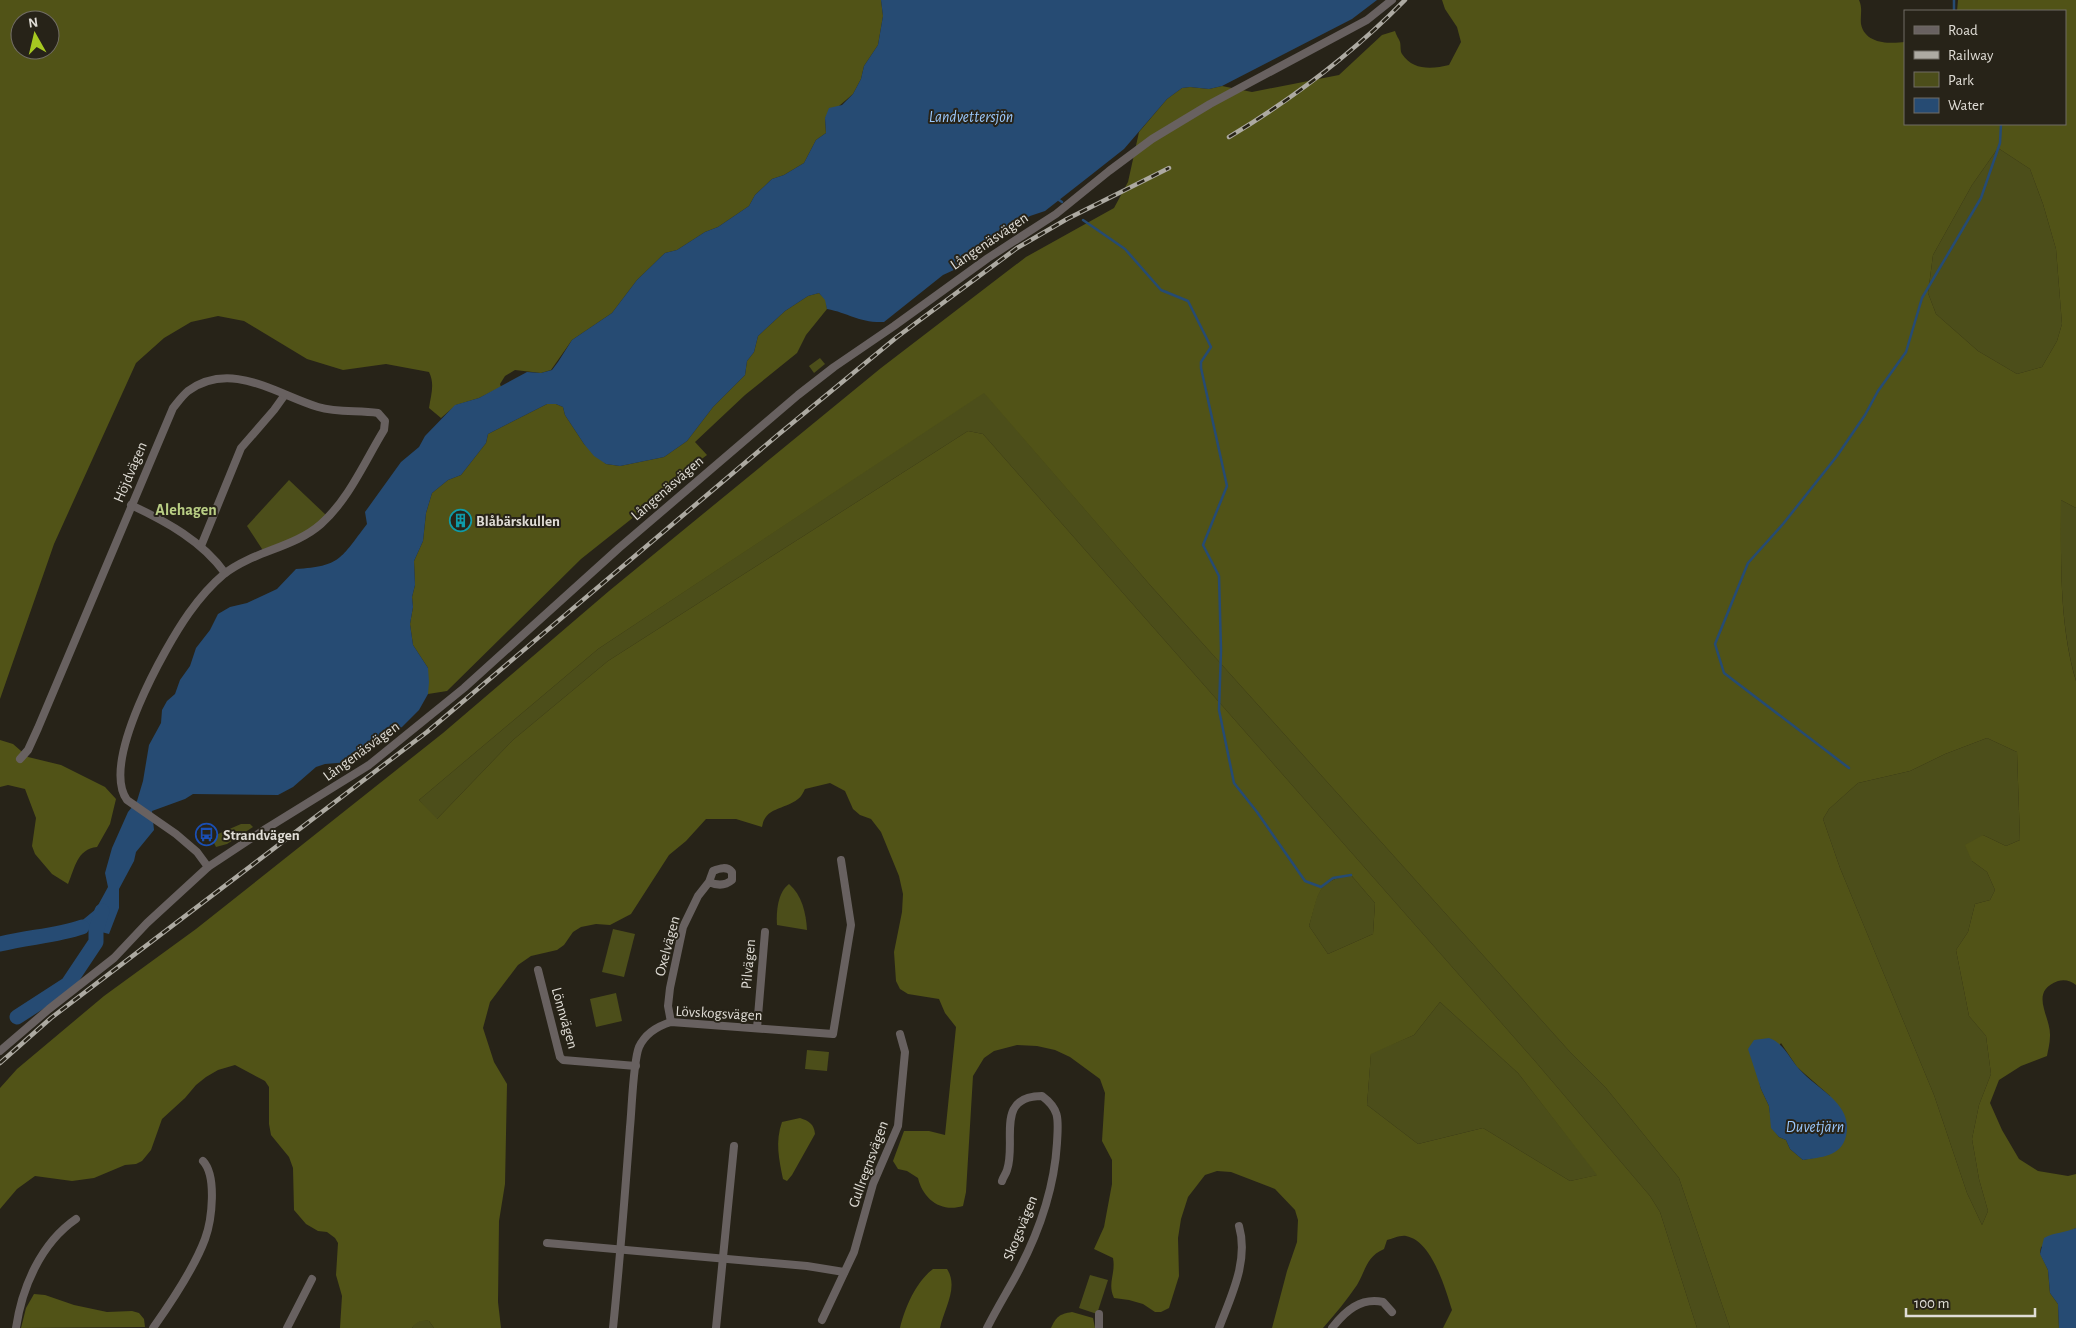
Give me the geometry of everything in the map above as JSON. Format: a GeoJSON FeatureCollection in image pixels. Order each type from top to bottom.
{"type":"FeatureCollection","features":[{"type":"Feature","properties":{"kind":"street","name":"Långenäsvägen"},"geometry":{"type":"LineString","coordinates":[[0,1051],[48,1009],[114,958],[159,910],[208,867],[264,830],[344,782],[392,747],[464,688],[671,503],[798,395],[834,367],[988,258],[1056,214],[1152,139],[1216,100],[1360,24],[1381,11],[1392,0]]}},
{"type":"Feature","properties":{"kind":"street","name":"Höjdvägen"},"geometry":{"type":"LineString","coordinates":[[20,759],[28,750],[38,728],[172,408],[187,392],[204,383],[226,377],[246,380],[284,396],[327,410],[378,413],[385,421],[384,430],[344,498],[322,524],[296,541],[236,566],[225,574]]}},
{"type":"Feature","properties":{"kind":"street"},"geometry":{"type":"LineString","coordinates":[[202,546],[241,448],[284,396]]}},
{"type":"Feature","properties":{"kind":"street"},"geometry":{"type":"LineString","coordinates":[[131,505],[152,515],[202,546],[215,559],[225,574],[202,596],[174,635],[134,715],[120,762],[123,794],[156,822],[190,846],[208,867]]}},
{"type":"Feature","properties":{"kind":"street","name":"Lövskogsvägen"},"geometry":{"type":"LineString","coordinates":[[613,1328],[622,1249],[638,1049],[643,1040],[658,1027],[671,1022],[833,1034],[851,925],[841,860]]}},
{"type":"Feature","properties":{"kind":"street","name":"Oxelvägen"},"geometry":{"type":"LineString","coordinates":[[671,1022],[668,1006],[670,988],[683,927],[698,896],[710,882]]}},
{"type":"Feature","properties":{"kind":"street","name":"Pilvägen"},"geometry":{"type":"LineString","coordinates":[[757,1028],[765,932]]}},
{"type":"Feature","properties":{"kind":"street","name":"Lönnvägen"},"geometry":{"type":"LineString","coordinates":[[538,970],[560,1057],[563,1060],[636,1066]]}},
{"type":"Feature","properties":{"kind":"street","name":"Gullregnsvägen"},"geometry":{"type":"LineString","coordinates":[[822,1320],[854,1252],[872,1184],[898,1126],[905,1052],[900,1034]]}},
{"type":"Feature","properties":{"kind":"street","name":"Skogsvägen"},"geometry":{"type":"LineString","coordinates":[[987,1328],[1042,1221],[1051,1187],[1055,1166],[1058,1119],[1054,1108],[1042,1096],[1033,1096],[1020,1100],[1012,1112],[1008,1169],[1002,1181]]}},
{"type":"Feature","properties":{"kind":"street"},"geometry":{"type":"LineString","coordinates":[[716,1328],[734,1146]]}},
{"type":"Feature","properties":{"kind":"street"},"geometry":{"type":"LineString","coordinates":[[153,1328],[171,1301],[206,1238],[212,1187],[210,1172],[203,1161]]}},
{"type":"Feature","properties":{"kind":"street"},"geometry":{"type":"LineString","coordinates":[[16,1328],[26,1284],[35,1268],[66,1226],[76,1219]]}},
{"type":"Feature","properties":{"kind":"street"},"geometry":{"type":"LineString","coordinates":[[1219,1328],[1241,1261],[1242,1237],[1239,1226]]}},
{"type":"Feature","properties":{"kind":"street"},"geometry":{"type":"LineString","coordinates":[[547,1244],[807,1266],[844,1272]]}},
{"type":"Feature","properties":{"kind":"street"},"geometry":{"type":"LineString","coordinates":[[287,1328],[312,1279]]}},
{"type":"Feature","properties":{"kind":"street"},"geometry":{"type":"LineString","coordinates":[[1332,1328],[1344,1314],[1359,1303],[1370,1301],[1383,1302],[1392,1312]]}},
{"type":"Feature","properties":{"kind":"street"},"geometry":{"type":"LineString","coordinates":[[1099,1314],[1099,1328]]}},
{"type":"Feature","properties":{"kind":"green space"},"geometry":{"type":"Polygon","coordinates":[[[1998,148],[2030,169],[2043,204],[2056,249],[2062,324],[2057,341],[2042,367],[2017,374],[1978,351],[1936,314],[1928,293],[1933,255],[1972,185],[1998,148]]]}},
{"type":"Feature","properties":{"kind":"green space"},"geometry":{"type":"Polygon","coordinates":[[[820,358],[825,364],[814,373],[809,366],[820,358]]]}},
{"type":"Feature","properties":{"kind":"green space"},"geometry":{"type":"Polygon","coordinates":[[[984,392],[1151,586],[1571,1053],[1606,1088],[1679,1178],[1730,1328],[1697,1328],[1660,1212],[1650,1196],[1534,1060],[983,434],[968,431],[608,661],[513,740],[436,820],[419,800],[598,649],[984,392]]]}},
{"type":"Feature","properties":{"kind":"green space"},"geometry":{"type":"Polygon","coordinates":[[[289,480],[327,516],[306,534],[264,552],[247,526],[289,480]]]}},
{"type":"Feature","properties":{"kind":"green space"},"geometry":{"type":"Polygon","coordinates":[[[2061,500],[2076,508],[2076,681],[2066,637],[2062,591],[2061,500]]]}},
{"type":"Feature","properties":{"kind":"green space"},"geometry":{"type":"Polygon","coordinates":[[[1987,738],[2017,752],[2020,840],[2006,846],[1983,835],[1972,861],[1987,872],[1995,890],[1990,900],[1975,904],[1968,932],[1956,950],[1969,1016],[1986,1036],[1991,1074],[1979,1105],[1972,1139],[1979,1179],[1988,1211],[1982,1225],[1967,1193],[1934,1095],[1840,868],[1823,819],[1829,809],[1858,783],[1910,771],[1945,754],[1987,738]]]}},
{"type":"Feature","properties":{"kind":"green space"},"geometry":{"type":"Polygon","coordinates":[[[241,824],[250,824],[253,827],[227,844],[216,847],[211,837],[241,824]]]}},
{"type":"Feature","properties":{"kind":"green space"},"geometry":{"type":"Polygon","coordinates":[[[1351,875],[1375,903],[1373,934],[1328,954],[1309,926],[1314,906],[1324,886],[1331,881],[1351,875]]]}},
{"type":"Feature","properties":{"kind":"green space"},"geometry":{"type":"Polygon","coordinates":[[[789,884],[797,893],[802,905],[806,917],[807,930],[777,925],[778,902],[785,887],[789,884]]]}},
{"type":"Feature","properties":{"kind":"green space"},"geometry":{"type":"Polygon","coordinates":[[[613,929],[635,934],[624,977],[602,972],[613,929]]]}},
{"type":"Feature","properties":{"kind":"green space"},"geometry":{"type":"Polygon","coordinates":[[[616,993],[622,1021],[596,1027],[590,999],[616,993]]]}},
{"type":"Feature","properties":{"kind":"green space"},"geometry":{"type":"Polygon","coordinates":[[[1440,1002],[1518,1073],[1598,1175],[1570,1181],[1483,1128],[1418,1144],[1367,1105],[1371,1053],[1414,1035],[1440,1002]]]}},
{"type":"Feature","properties":{"kind":"green space"},"geometry":{"type":"Polygon","coordinates":[[[807,1050],[829,1052],[827,1071],[805,1069],[807,1050]]]}},
{"type":"Feature","properties":{"kind":"green space"},"geometry":{"type":"Polygon","coordinates":[[[1090,1275],[1108,1280],[1097,1314],[1079,1308],[1090,1275]]]}},
{"type":"Feature","properties":{"kind":"green space"},"geometry":{"type":"Polygon","coordinates":[[[423,1320],[429,1321],[434,1328],[412,1328],[415,1323],[423,1320]]]}},
{"type":"Feature","properties":{"kind":"shaded area"},"geometry":{"type":"Polygon","coordinates":[[[0,0],[881,0],[883,16],[878,45],[864,66],[861,79],[853,94],[825,118],[826,133],[816,140],[804,163],[784,175],[772,179],[755,195],[749,206],[718,227],[705,232],[677,250],[665,253],[637,280],[612,313],[572,340],[551,370],[541,373],[515,370],[505,376],[500,384],[501,387],[479,398],[456,405],[441,418],[429,408],[432,385],[429,372],[386,364],[343,370],[307,359],[244,321],[218,316],[191,322],[164,338],[136,363],[54,544],[0,699],[0,0]]]}},
{"type":"Feature","properties":{"kind":"shaded area"},"geometry":{"type":"Polygon","coordinates":[[[1442,0],[1859,0],[1861,24],[1867,36],[1885,42],[1904,42],[1904,125],[2066,125],[2066,10],[1957,10],[1958,0],[2076,0],[2076,508],[2061,500],[2061,569],[2066,637],[2076,681],[2076,985],[2072,982],[2061,980],[2044,991],[2043,1005],[2050,1036],[2047,1056],[2021,1066],[1999,1080],[1990,1103],[2002,1130],[2019,1159],[2038,1171],[2068,1176],[2076,1174],[2076,1228],[2041,1247],[2040,1253],[2048,1270],[2050,1293],[2058,1304],[2059,1328],[1730,1328],[1679,1178],[1606,1088],[1571,1053],[1151,586],[984,393],[598,649],[419,800],[437,819],[513,740],[608,661],[968,431],[983,434],[1534,1060],[1650,1196],[1660,1212],[1697,1328],[1443,1328],[1452,1310],[1441,1278],[1430,1256],[1423,1247],[1415,1240],[1404,1236],[1387,1240],[1384,1249],[1373,1256],[1353,1291],[1323,1328],[1272,1328],[1287,1271],[1297,1242],[1298,1220],[1295,1210],[1275,1189],[1231,1172],[1217,1171],[1205,1175],[1188,1197],[1181,1219],[1178,1238],[1179,1276],[1169,1308],[1161,1312],[1155,1312],[1143,1304],[1114,1298],[1111,1288],[1113,1258],[1094,1249],[1104,1227],[1112,1184],[1112,1160],[1102,1141],[1105,1093],[1100,1079],[1070,1057],[1055,1050],[1037,1046],[1017,1045],[994,1051],[984,1058],[973,1076],[966,1192],[963,1206],[947,1208],[940,1206],[924,1192],[918,1178],[907,1171],[898,1169],[893,1161],[904,1131],[929,1131],[945,1135],[956,1027],[945,1013],[939,999],[908,994],[900,989],[896,981],[894,952],[902,912],[903,894],[899,876],[881,832],[871,819],[860,815],[853,809],[845,791],[830,783],[805,789],[801,796],[793,803],[771,812],[762,827],[736,819],[706,819],[686,841],[669,855],[631,914],[610,925],[596,924],[581,927],[573,932],[564,945],[557,950],[531,956],[518,965],[490,1002],[483,1028],[494,1062],[507,1084],[505,1184],[499,1221],[498,1302],[501,1328],[434,1328],[429,1321],[426,1321],[415,1324],[412,1328],[340,1328],[342,1296],[336,1275],[338,1243],[327,1232],[318,1231],[306,1224],[294,1210],[293,1168],[289,1157],[271,1135],[269,1124],[269,1087],[265,1081],[235,1065],[218,1070],[206,1077],[162,1119],[151,1150],[142,1161],[136,1164],[125,1165],[94,1178],[72,1181],[35,1176],[17,1189],[0,1209],[0,1088],[17,1069],[104,996],[196,929],[443,733],[609,591],[881,368],[1026,257],[1114,208],[1128,182],[1139,132],[1167,99],[1182,88],[1209,89],[1222,86],[1252,92],[1339,75],[1382,35],[1395,31],[1400,42],[1402,54],[1407,60],[1417,66],[1430,68],[1449,65],[1461,42],[1457,27],[1445,9],[1442,0]],[[1998,148],[1972,185],[1933,255],[1928,293],[1936,314],[1978,351],[2017,374],[2042,367],[2057,341],[2062,324],[2056,249],[2043,204],[2030,169],[1998,148]],[[1987,738],[1945,754],[1910,771],[1858,783],[1829,809],[1823,819],[1840,868],[1934,1095],[1967,1193],[1982,1225],[1988,1211],[1979,1179],[1972,1139],[1979,1105],[1991,1074],[1986,1036],[1969,1016],[1956,950],[1968,932],[1975,904],[1990,900],[1995,890],[1987,872],[1972,861],[1965,845],[1983,835],[2006,846],[2020,840],[2017,752],[1987,738]],[[1351,875],[1331,881],[1320,891],[1317,898],[1309,926],[1328,954],[1373,934],[1375,903],[1351,875]],[[1440,1002],[1414,1035],[1371,1054],[1367,1105],[1418,1144],[1483,1128],[1570,1181],[1597,1175],[1518,1073],[1440,1002]],[[1781,1043],[1758,1077],[1769,1106],[1772,1128],[1779,1137],[1786,1140],[1790,1149],[1803,1160],[1813,1158],[1830,1096],[1797,1067],[1781,1043]]]}},
{"type":"Feature","properties":{"kind":"shaded area"},"geometry":{"type":"Polygon","coordinates":[[[819,293],[826,300],[827,309],[806,335],[797,353],[745,395],[695,442],[707,455],[687,470],[654,501],[581,559],[447,691],[428,694],[428,668],[413,645],[410,624],[415,585],[414,561],[423,541],[426,513],[432,493],[448,480],[461,475],[486,443],[488,434],[547,404],[556,404],[563,407],[565,415],[584,444],[606,464],[620,466],[664,457],[687,441],[713,407],[745,375],[747,361],[754,352],[758,336],[785,311],[808,296],[819,293]]]}},
{"type":"Feature","properties":{"kind":"shaded area"},"geometry":{"type":"Polygon","coordinates":[[[0,740],[13,744],[28,757],[61,765],[105,787],[116,799],[110,824],[97,847],[85,851],[81,855],[68,884],[52,874],[35,854],[32,846],[36,818],[25,789],[8,785],[0,787],[0,740]]]}},
{"type":"Feature","properties":{"kind":"shaded area"},"geometry":{"type":"Polygon","coordinates":[[[800,1118],[811,1123],[815,1134],[787,1181],[783,1179],[779,1157],[780,1129],[782,1122],[800,1118]]]}},
{"type":"Feature","properties":{"kind":"shaded area"},"geometry":{"type":"Polygon","coordinates":[[[933,1269],[947,1269],[952,1283],[950,1298],[940,1328],[900,1328],[916,1288],[933,1269]]]}},
{"type":"Feature","properties":{"kind":"shaded area"},"geometry":{"type":"Polygon","coordinates":[[[34,1294],[45,1295],[74,1305],[107,1312],[132,1311],[139,1313],[144,1319],[145,1327],[21,1328],[26,1308],[34,1294]]]}},
{"type":"Feature","properties":{"kind":"shaded area"},"geometry":{"type":"Polygon","coordinates":[[[1072,1312],[1093,1318],[1095,1328],[1051,1328],[1058,1317],[1072,1312]]]}},
{"type":"Feature","properties":{"kind":"water","name":"Landvettersjön"},"geometry":{"type":"Polygon","coordinates":[[[881,0],[1377,0],[1352,19],[1222,86],[1209,89],[1182,88],[1167,99],[1124,149],[1091,175],[1045,211],[1030,216],[1015,225],[956,269],[943,275],[884,322],[868,321],[827,309],[825,300],[819,293],[808,296],[785,311],[758,336],[754,352],[747,361],[745,375],[713,407],[687,441],[664,457],[620,466],[606,464],[594,456],[584,444],[565,415],[563,407],[556,404],[547,404],[488,434],[486,443],[461,475],[448,480],[432,493],[426,513],[423,541],[414,561],[415,585],[410,624],[413,645],[428,668],[429,682],[428,694],[419,710],[402,727],[374,743],[349,762],[325,764],[316,767],[293,787],[278,795],[193,794],[185,799],[152,811],[154,830],[136,852],[134,861],[119,889],[119,908],[109,934],[82,927],[79,923],[96,909],[108,887],[105,873],[112,848],[128,812],[137,801],[143,781],[149,745],[161,723],[162,710],[167,701],[175,694],[180,680],[190,666],[196,648],[210,630],[218,614],[230,607],[247,603],[277,589],[296,569],[322,566],[331,563],[345,553],[367,524],[365,512],[401,462],[419,447],[425,436],[455,405],[479,398],[527,372],[541,373],[552,370],[572,340],[612,313],[637,280],[665,253],[677,250],[705,232],[718,227],[749,206],[755,195],[772,179],[784,175],[804,163],[816,140],[826,133],[825,118],[829,108],[842,105],[853,94],[861,79],[864,66],[878,45],[883,16],[881,0]]]}},
{"type":"Feature","properties":{"kind":"water","name":"Duvetjärn"},"geometry":{"type":"Polygon","coordinates":[[[1769,1038],[1780,1044],[1803,1073],[1827,1093],[1840,1107],[1847,1125],[1846,1136],[1840,1148],[1835,1152],[1823,1157],[1803,1160],[1790,1149],[1786,1140],[1779,1137],[1771,1128],[1769,1106],[1761,1089],[1748,1049],[1754,1040],[1769,1038]]]}},
{"type":"Feature","properties":{"kind":"water"},"geometry":{"type":"Polygon","coordinates":[[[2076,1228],[2076,1328],[2059,1328],[2058,1304],[2050,1293],[2048,1270],[2040,1254],[2044,1238],[2076,1228]]]}},
{"type":"Feature","properties":{"kind":"waterway"},"geometry":{"type":"LineString","coordinates":[[1954,0],[1954,10]]}},
{"type":"Feature","properties":{"kind":"waterway"},"geometry":{"type":"LineString","coordinates":[[1849,768],[1724,673],[1715,644],[1748,563],[1783,524],[1837,456],[1865,415],[1878,391],[1906,352],[1922,298],[1981,198],[2000,143],[2001,125]]}},
{"type":"Feature","properties":{"kind":"waterway"},"geometry":{"type":"LineString","coordinates":[[1083,220],[1125,249],[1161,290],[1188,301],[1211,347],[1201,362],[1201,368],[1227,486],[1203,545],[1219,576],[1221,650],[1219,710],[1234,783],[1257,812],[1305,881],[1321,887],[1333,878],[1351,875]]}},
{"type":"Feature","properties":{"kind":"waterway"},"geometry":{"type":"LineString","coordinates":[[17,1017],[68,984],[96,942],[96,931],[102,911]]}},
{"type":"Feature","properties":{"kind":"waterway"},"geometry":{"type":"LineString","coordinates":[[0,944],[82,927]]}},
{"type":"Feature","properties":{"kind":"railway"},"geometry":{"type":"LineString","coordinates":[[1229,137],[1276,107],[1322,74],[1364,39],[1405,0]]}},
{"type":"Feature","properties":{"kind":"railway"},"geometry":{"type":"LineString","coordinates":[[0,1063],[51,1018],[427,732],[779,434],[897,337],[1017,248],[1067,219],[1169,168]]}},
{"type":"Feature","properties":{"kind":"place","name":"Blåbärskullen"},"geometry":{"type":"Point","coordinates":[460,521]}},
{"type":"Feature","properties":{"kind":"place","name":"Strandvägen"},"geometry":{"type":"Point","coordinates":[207,835]}},
{"type":"Feature","properties":{"kind":"district","name":"Alehagen"},"geometry":{"type":"Point","coordinates":[186,509]}}]}
